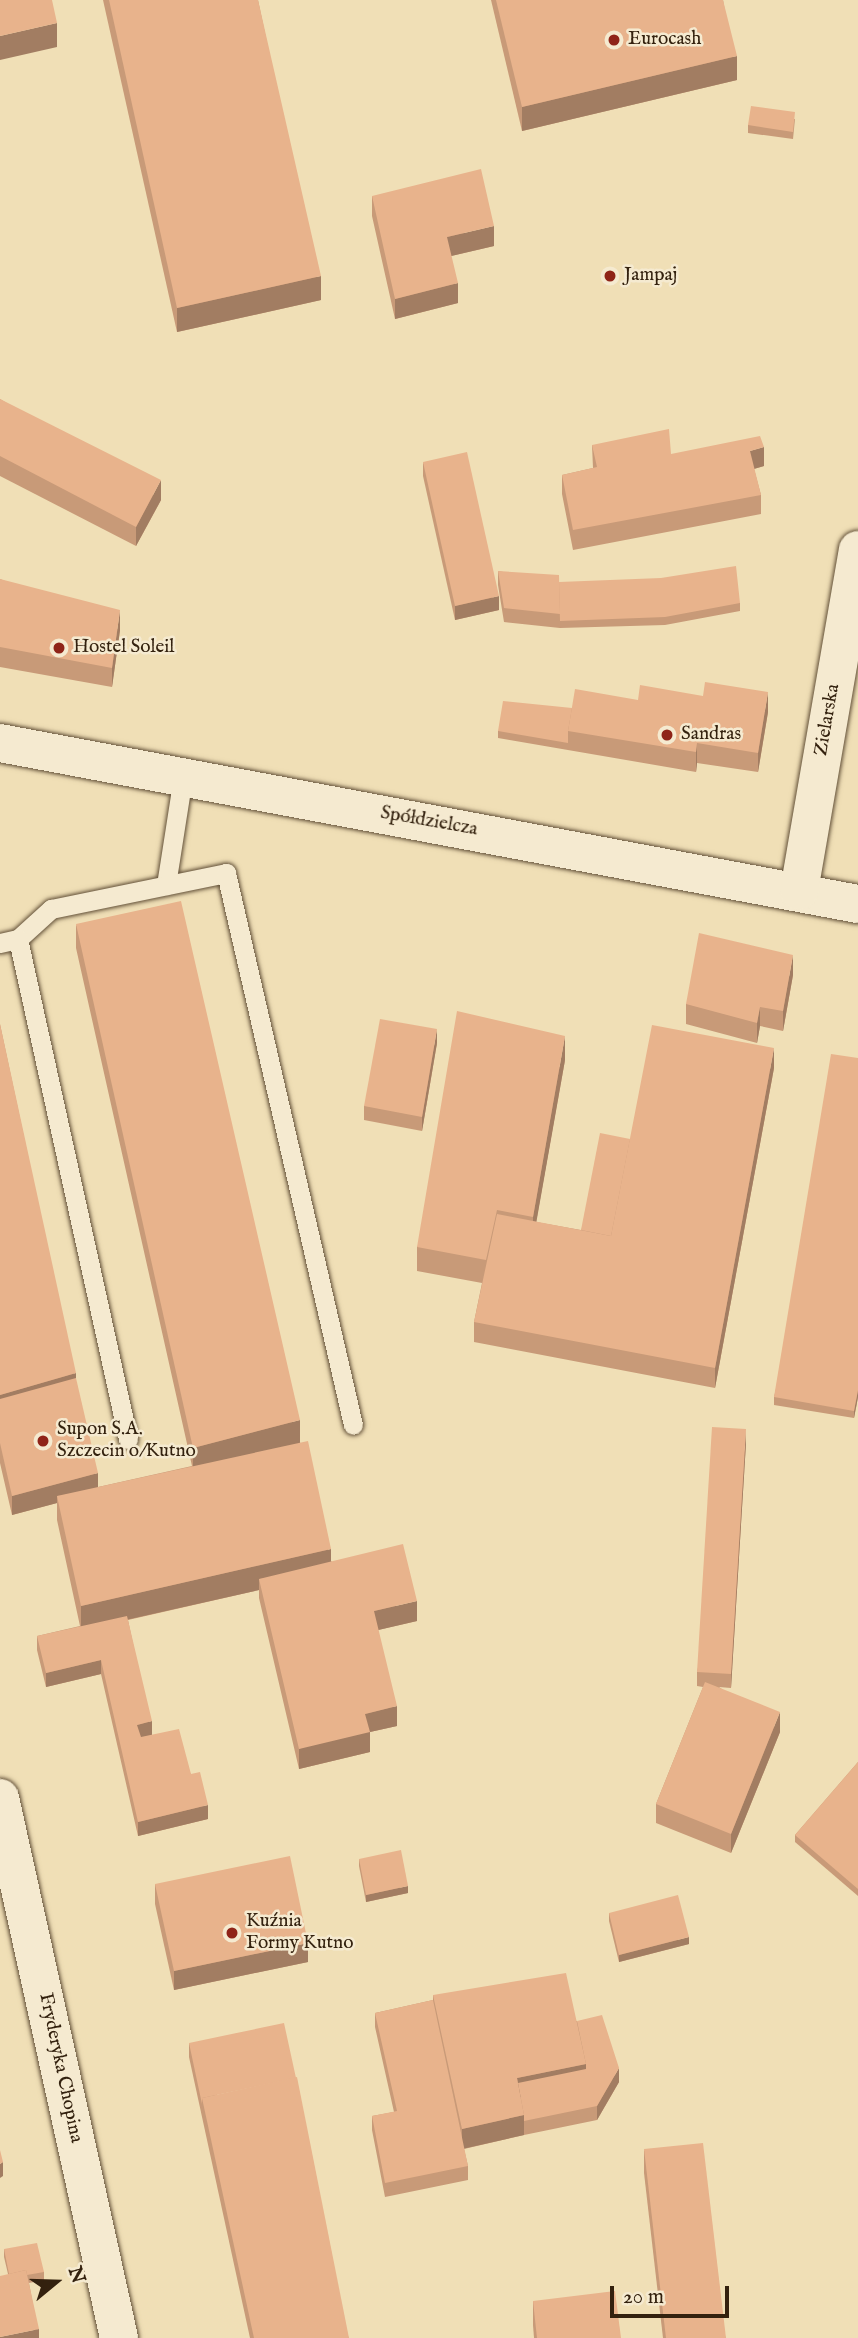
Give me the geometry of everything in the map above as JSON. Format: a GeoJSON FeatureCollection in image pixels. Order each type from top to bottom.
{"type":"FeatureCollection","features":[{"type":"Feature","properties":{"kind":"street","name":"Zielarska"},"geometry":{"type":"LineString","coordinates":[[799,891],[858,550]]}},
{"type":"Feature","properties":{"kind":"street","name":"Spółdzielcza"},"geometry":{"type":"LineString","coordinates":[[0,743],[858,904]]}},
{"type":"Feature","properties":{"kind":"street","name":"Fryderyka Chopina"},"geometry":{"type":"LineString","coordinates":[[0,1798],[119,2338]]}},
{"type":"Feature","properties":{"kind":"lane"},"geometry":{"type":"LineString","coordinates":[[166,885],[183,777]]}},
{"type":"Feature","properties":{"kind":"lane"},"geometry":{"type":"LineString","coordinates":[[128,1438],[9,941],[51,909],[226,873],[353,1425]]}},
{"type":"Feature","properties":{"kind":"building"},"geometry":{"type":"Polygon","coordinates":[[[0,0],[52,0],[57,23],[0,36],[0,0]]]}},
{"type":"Feature","properties":{"kind":"building"},"geometry":{"type":"Polygon","coordinates":[[[109,0],[258,0],[321,276],[177,308],[109,0]]]}},
{"type":"Feature","properties":{"kind":"building","name":"Eurocash"},"geometry":{"type":"Polygon","coordinates":[[[496,0],[723,0],[737,56],[522,107],[496,0]]]}},
{"type":"Feature","properties":{"kind":"building"},"geometry":{"type":"Polygon","coordinates":[[[751,106],[795,112],[793,132],[748,125],[751,106]]]}},
{"type":"Feature","properties":{"kind":"building"},"geometry":{"type":"Polygon","coordinates":[[[481,169],[494,226],[447,237],[458,283],[395,299],[372,196],[481,169]]]}},
{"type":"Feature","properties":{"kind":"building"},"geometry":{"type":"Polygon","coordinates":[[[0,399],[161,480],[136,527],[0,456],[0,399]]]}},
{"type":"Feature","properties":{"kind":"building"},"geometry":{"type":"Polygon","coordinates":[[[669,429],[671,454],[760,436],[764,447],[750,451],[761,495],[573,530],[562,475],[597,467],[592,445],[669,429]]]}},
{"type":"Feature","properties":{"kind":"building"},"geometry":{"type":"Polygon","coordinates":[[[467,452],[499,596],[455,606],[423,462],[467,452]]]}},
{"type":"Feature","properties":{"kind":"building"},"geometry":{"type":"Polygon","coordinates":[[[736,566],[740,603],[665,617],[560,621],[559,582],[661,578],[736,566]]]}},
{"type":"Feature","properties":{"kind":"building"},"geometry":{"type":"Polygon","coordinates":[[[498,571],[559,575],[560,614],[504,608],[498,571]]]}},
{"type":"Feature","properties":{"kind":"building","name":"Hostel Soleil"},"geometry":{"type":"Polygon","coordinates":[[[0,579],[120,610],[112,668],[0,647],[0,579]]]}},
{"type":"Feature","properties":{"kind":"building","name":"Sandras"},"geometry":{"type":"Polygon","coordinates":[[[705,682],[768,692],[758,753],[697,743],[696,752],[568,731],[575,689],[638,700],[640,685],[703,696],[705,682]]]}},
{"type":"Feature","properties":{"kind":"building"},"geometry":{"type":"Polygon","coordinates":[[[503,701],[572,708],[568,743],[498,731],[503,701]]]}},
{"type":"Feature","properties":{"kind":"building"},"geometry":{"type":"Polygon","coordinates":[[[181,901],[300,1420],[193,1448],[76,924],[181,901]]]}},
{"type":"Feature","properties":{"kind":"building"},"geometry":{"type":"Polygon","coordinates":[[[699,933],[793,955],[783,1011],[760,1007],[757,1023],[686,1004],[699,933]]]}},
{"type":"Feature","properties":{"kind":"building"},"geometry":{"type":"Polygon","coordinates":[[[457,1011],[565,1036],[533,1217],[497,1210],[486,1260],[417,1247],[457,1011]]]}},
{"type":"Feature","properties":{"kind":"building"},"geometry":{"type":"Polygon","coordinates":[[[380,1019],[437,1029],[422,1117],[364,1106],[380,1019]]]}},
{"type":"Feature","properties":{"kind":"building"},"geometry":{"type":"Polygon","coordinates":[[[0,1024],[76,1373],[0,1395],[0,1024]]]}},
{"type":"Feature","properties":{"kind":"building"},"geometry":{"type":"Polygon","coordinates":[[[652,1025],[774,1048],[715,1368],[474,1322],[497,1214],[611,1236],[652,1025]]]}},
{"type":"Feature","properties":{"kind":"building"},"geometry":{"type":"Polygon","coordinates":[[[831,1054],[858,1058],[858,1390],[854,1411],[774,1397],[831,1054]]]}},
{"type":"Feature","properties":{"kind":"building"},"geometry":{"type":"Polygon","coordinates":[[[600,1133],[630,1139],[611,1236],[581,1230],[600,1133]]]}},
{"type":"Feature","properties":{"kind":"building","name":"Supon S.A. Szczecin o/Kutno"},"geometry":{"type":"Polygon","coordinates":[[[76,1378],[98,1473],[12,1496],[0,1443],[0,1399],[76,1378]]]}},
{"type":"Feature","properties":{"kind":"building"},"geometry":{"type":"Polygon","coordinates":[[[712,1427],[746,1429],[731,1674],[697,1672],[712,1427]]]}},
{"type":"Feature","properties":{"kind":"building"},"geometry":{"type":"Polygon","coordinates":[[[308,1441],[331,1549],[81,1606],[57,1496],[308,1441]]]}},
{"type":"Feature","properties":{"kind":"building"},"geometry":{"type":"Polygon","coordinates":[[[403,1544],[417,1601],[374,1611],[397,1706],[365,1714],[370,1732],[299,1749],[259,1579],[403,1544]]]}},
{"type":"Feature","properties":{"kind":"building"},"geometry":{"type":"Polygon","coordinates":[[[127,1616],[152,1721],[137,1725],[141,1737],[179,1729],[191,1774],[200,1772],[208,1805],[138,1822],[101,1660],[46,1673],[37,1636],[127,1616]]]}},
{"type":"Feature","properties":{"kind":"building"},"geometry":{"type":"Polygon","coordinates":[[[705,1682],[780,1712],[731,1834],[656,1804],[705,1682]]]}},
{"type":"Feature","properties":{"kind":"building"},"geometry":{"type":"Polygon","coordinates":[[[858,1762],[858,1889],[795,1835],[858,1762]]]}},
{"type":"Feature","properties":{"kind":"building"},"geometry":{"type":"Polygon","coordinates":[[[401,1850],[408,1886],[366,1895],[359,1859],[401,1850]]]}},
{"type":"Feature","properties":{"kind":"building","name":"Kuźnia Formy Kutno"},"geometry":{"type":"Polygon","coordinates":[[[290,1856],[308,1943],[174,1971],[155,1884],[290,1856]]]}},
{"type":"Feature","properties":{"kind":"building"},"geometry":{"type":"Polygon","coordinates":[[[678,1895],[689,1937],[619,1955],[609,1913],[678,1895]]]}},
{"type":"Feature","properties":{"kind":"building"},"geometry":{"type":"Polygon","coordinates":[[[566,1973],[586,2064],[517,2078],[524,2115],[462,2129],[433,1995],[566,1973]]]}},
{"type":"Feature","properties":{"kind":"building"},"geometry":{"type":"Polygon","coordinates":[[[433,2000],[468,2166],[385,2183],[372,2116],[397,2111],[375,2013],[433,2000]]]}},
{"type":"Feature","properties":{"kind":"building"},"geometry":{"type":"Polygon","coordinates":[[[602,2015],[619,2068],[597,2106],[524,2121],[518,2083],[586,2069],[577,2021],[602,2015]]]}},
{"type":"Feature","properties":{"kind":"building"},"geometry":{"type":"Polygon","coordinates":[[[284,2023],[296,2078],[202,2098],[202,2104],[189,2043],[284,2023]]]}},
{"type":"Feature","properties":{"kind":"building"},"geometry":{"type":"Polygon","coordinates":[[[297,2077],[349,2338],[254,2338],[202,2098],[297,2077]]]}},
{"type":"Feature","properties":{"kind":"building"},"geometry":{"type":"Polygon","coordinates":[[[703,2143],[726,2338],[666,2338],[644,2149],[703,2143]]]}},
{"type":"Feature","properties":{"kind":"building"},"geometry":{"type":"Polygon","coordinates":[[[37,2243],[44,2272],[27,2275],[26,2270],[9,2274],[4,2249],[37,2243]]]}},
{"type":"Feature","properties":{"kind":"building"},"geometry":{"type":"Polygon","coordinates":[[[26,2270],[39,2329],[0,2337],[0,2276],[26,2270]]]}},
{"type":"Feature","properties":{"kind":"building"},"geometry":{"type":"Polygon","coordinates":[[[615,2291],[621,2338],[537,2338],[533,2301],[615,2291]]]}},
{"type":"Feature","properties":{"kind":"place","name":"Eurocash"},"geometry":{"type":"Point","coordinates":[614,40]}},
{"type":"Feature","properties":{"kind":"place","name":"Jampaj"},"geometry":{"type":"Point","coordinates":[610,276]}},
{"type":"Feature","properties":{"kind":"place","name":"Hostel Soleil"},"geometry":{"type":"Point","coordinates":[59,648]}},
{"type":"Feature","properties":{"kind":"place","name":"Sandras"},"geometry":{"type":"Point","coordinates":[667,735]}},
{"type":"Feature","properties":{"kind":"place","name":"Supon S.A. Szczecin o/Kutno"},"geometry":{"type":"Point","coordinates":[43,1441]}},
{"type":"Feature","properties":{"kind":"place","name":"Kuźnia Formy Kutno"},"geometry":{"type":"Point","coordinates":[232,1933]}}]}
